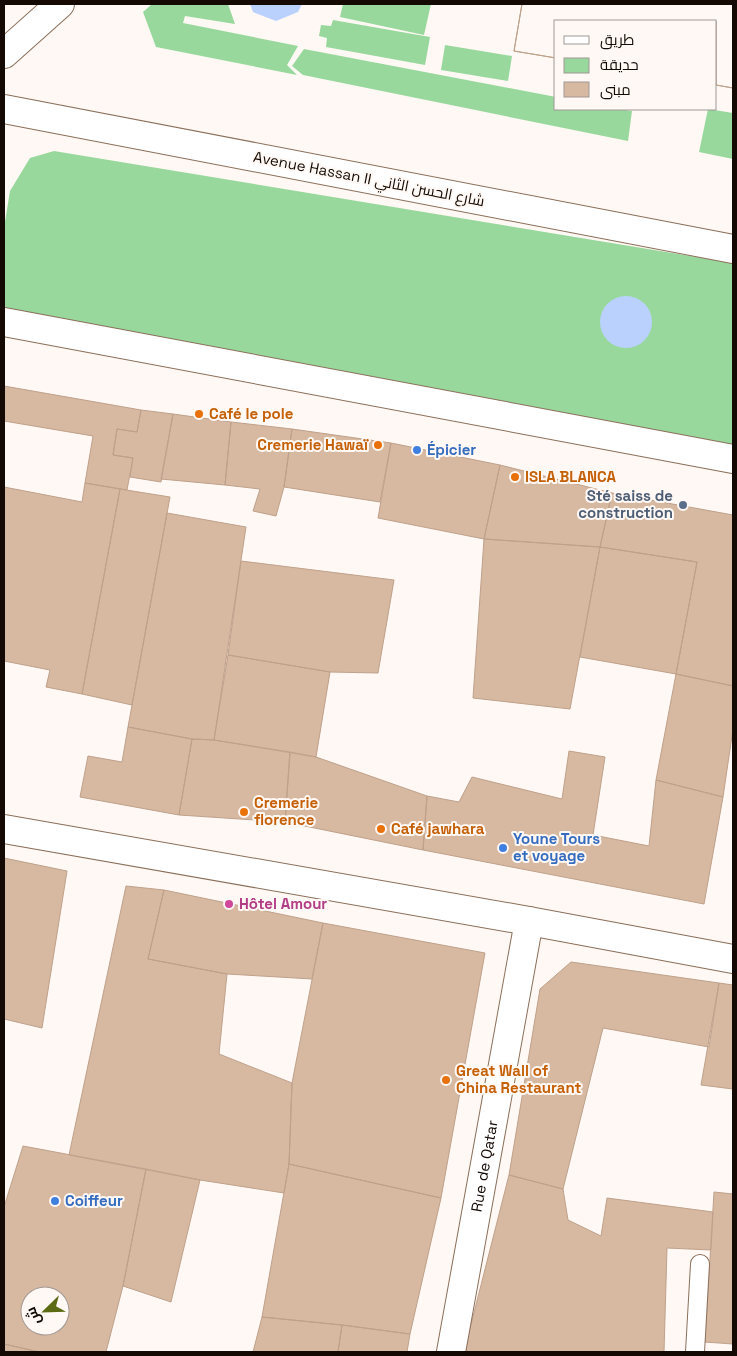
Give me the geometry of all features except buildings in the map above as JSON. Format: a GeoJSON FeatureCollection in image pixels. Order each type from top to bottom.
{"type":"FeatureCollection","features":[{"type":"Feature","properties":{"kind":"main road"},"geometry":{"type":"LineString","coordinates":[[4,54],[60,4]]}},
{"type":"Feature","properties":{"kind":"main road","name":"Avenue Hassan II شارع الحسن الثاني"},"geometry":{"type":"LineString","coordinates":[[4,109],[733,249]]}},
{"type":"Feature","properties":{"kind":"main road"},"geometry":{"type":"LineString","coordinates":[[4,322],[733,459]]}},
{"type":"Feature","properties":{"kind":"main road"},"geometry":{"type":"LineString","coordinates":[[4,829],[529,920],[733,959]]}},
{"type":"Feature","properties":{"kind":"main road","name":"Rue de Qatar"},"geometry":{"type":"LineString","coordinates":[[451,1352],[529,920]]}},
{"type":"Feature","properties":{"kind":"lane"},"geometry":{"type":"LineString","coordinates":[[695,1352],[700,1264]]}},
{"type":"Feature","properties":{"kind":"green space"},"geometry":{"type":"Polygon","coordinates":[[[152,4],[228,4],[235,24],[185,16],[183,23],[298,46],[287,65],[297,75],[156,47],[143,12],[152,4]]]}},
{"type":"Feature","properties":{"kind":"green space"},"geometry":{"type":"Polygon","coordinates":[[[343,4],[431,4],[424,35],[340,17],[343,4]]]}},
{"type":"Feature","properties":{"kind":"green space"},"geometry":{"type":"Polygon","coordinates":[[[333,20],[430,37],[425,65],[326,47],[327,38],[319,36],[321,25],[331,26],[333,20]]]}},
{"type":"Feature","properties":{"kind":"green space"},"geometry":{"type":"Polygon","coordinates":[[[445,45],[512,56],[508,81],[441,70],[445,45]]]}},
{"type":"Feature","properties":{"kind":"green space"},"geometry":{"type":"Polygon","coordinates":[[[304,49],[554,97],[554,110],[632,111],[628,141],[303,75],[292,66],[304,49]]]}},
{"type":"Feature","properties":{"kind":"green space"},"geometry":{"type":"Polygon","coordinates":[[[708,110],[733,113],[733,159],[699,152],[708,110]]]}},
{"type":"Feature","properties":{"kind":"green space"},"geometry":{"type":"Polygon","coordinates":[[[54,151],[733,263],[733,459],[23,321],[4,308],[4,228],[10,191],[30,158],[54,151]]]}},
{"type":"Feature","properties":{"kind":"water"},"geometry":{"type":"Polygon","coordinates":[[[250,4],[302,4],[298,12],[276,21],[253,12],[250,4]]]}},
{"type":"Feature","properties":{"kind":"water"},"geometry":{"type":"Polygon","coordinates":[[[626,296],[636,298],[644,304],[650,312],[652,322],[650,332],[644,340],[636,346],[626,348],[616,346],[608,340],[602,332],[600,322],[602,312],[608,304],[616,298],[626,296]]]}},
{"type":"Feature","properties":{"kind":"place","name":"Café le pole"},"geometry":{"type":"Point","coordinates":[199,414]}},
{"type":"Feature","properties":{"kind":"place","name":"Cremerie Hawaï"},"geometry":{"type":"Point","coordinates":[378,445]}},
{"type":"Feature","properties":{"kind":"place","name":"Épicier"},"geometry":{"type":"Point","coordinates":[417,450]}},
{"type":"Feature","properties":{"kind":"place","name":"ISLA BLANCA"},"geometry":{"type":"Point","coordinates":[515,477]}},
{"type":"Feature","properties":{"kind":"place","name":"Sté saiss de construction"},"geometry":{"type":"Point","coordinates":[683,505]}},
{"type":"Feature","properties":{"kind":"place","name":"Cremerie florence"},"geometry":{"type":"Point","coordinates":[244,812]}},
{"type":"Feature","properties":{"kind":"place","name":"Café jawhara"},"geometry":{"type":"Point","coordinates":[381,829]}},
{"type":"Feature","properties":{"kind":"place","name":"Youne Tours et voyage"},"geometry":{"type":"Point","coordinates":[503,848]}},
{"type":"Feature","properties":{"kind":"place","name":"Hôtel Amour"},"geometry":{"type":"Point","coordinates":[229,904]}},
{"type":"Feature","properties":{"kind":"place","name":"Great Wall of China Restaurant"},"geometry":{"type":"Point","coordinates":[446,1080]}},
{"type":"Feature","properties":{"kind":"place","name":"Coiffeur"},"geometry":{"type":"Point","coordinates":[55,1201]}}]}
